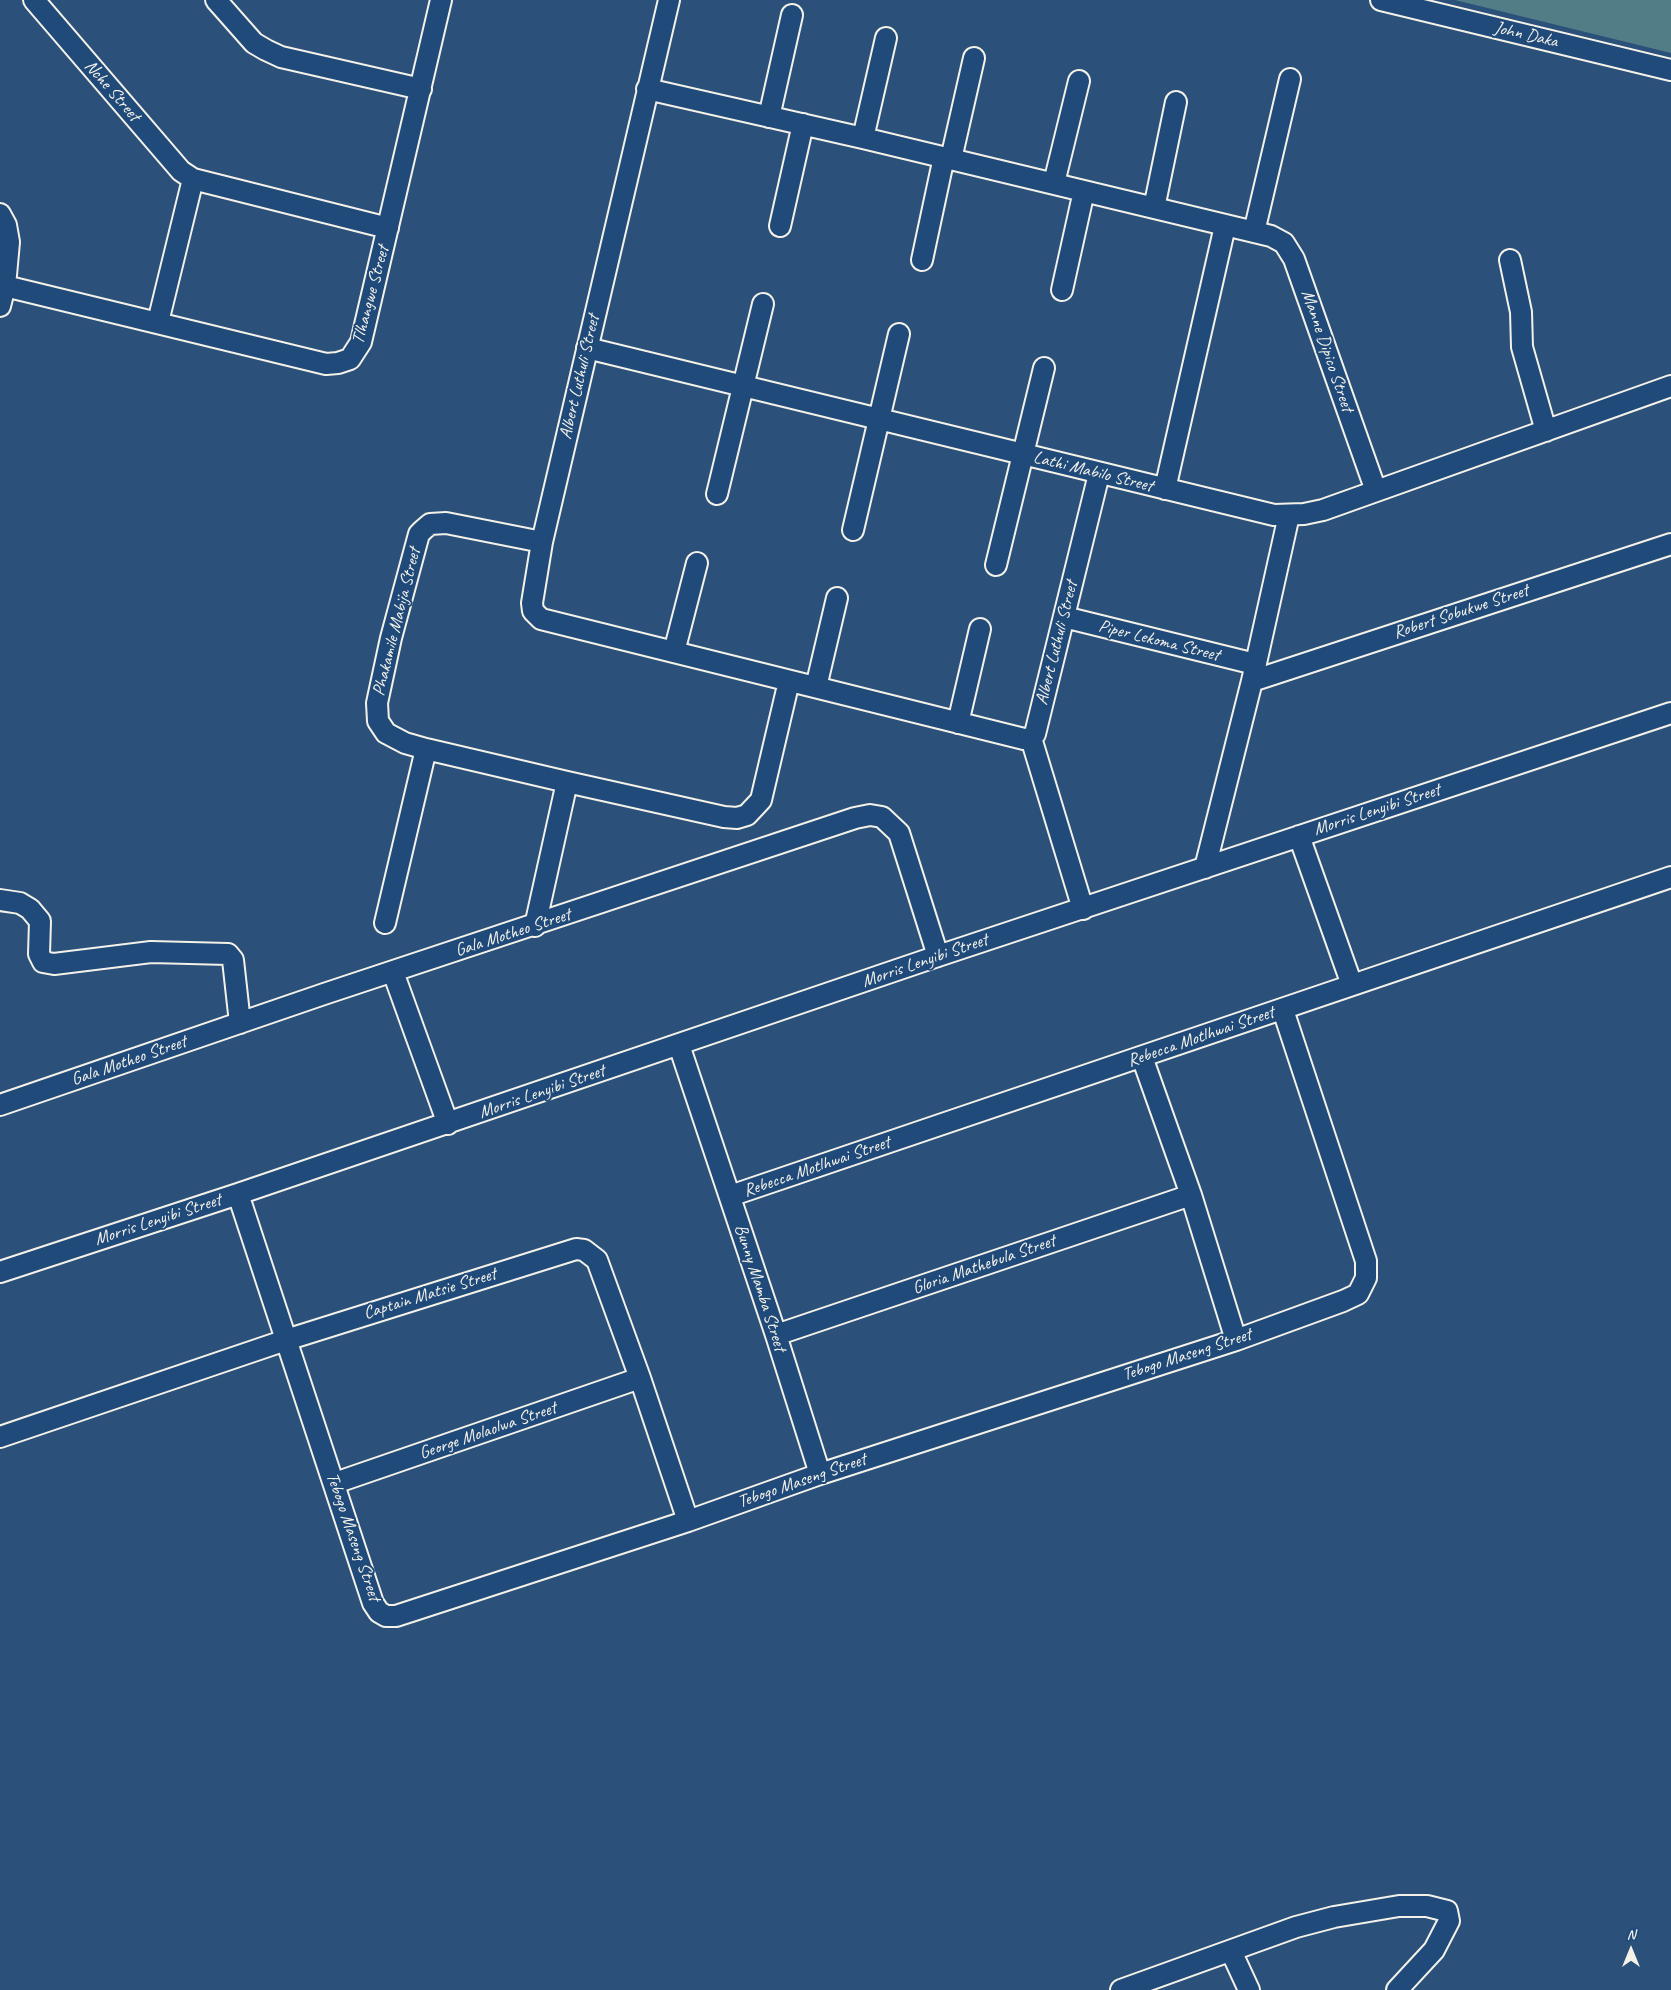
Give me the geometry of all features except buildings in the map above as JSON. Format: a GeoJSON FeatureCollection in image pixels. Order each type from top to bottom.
{"type":"FeatureCollection","features":[{"type":"Feature","properties":{"kind":"street","name":"Nche Street"},"geometry":{"type":"LineString","coordinates":[[34,0],[181,171],[193,179],[388,228]]}},
{"type":"Feature","properties":{"kind":"street"},"geometry":{"type":"LineString","coordinates":[[216,0],[254,43],[280,57],[421,89]]}},
{"type":"Feature","properties":{"kind":"street","name":"Tlhangwe Street"},"geometry":{"type":"LineString","coordinates":[[5,286],[326,364],[350,359],[361,342],[441,0]]}},
{"type":"Feature","properties":{"kind":"street","name":"Albert Luthuli Street"},"geometry":{"type":"LineString","coordinates":[[669,0],[542,542],[532,603],[533,611],[541,619],[958,723],[1024,739],[1031,738],[1035,734],[1099,474]]}},
{"type":"Feature","properties":{"kind":"street","name":"John Daka"},"geometry":{"type":"LineString","coordinates":[[1381,0],[1671,70]]}},
{"type":"Feature","properties":{"kind":"street"},"geometry":{"type":"LineString","coordinates":[[769,117],[792,15]]}},
{"type":"Feature","properties":{"kind":"street"},"geometry":{"type":"LineString","coordinates":[[863,138],[886,38]]}},
{"type":"Feature","properties":{"kind":"street"},"geometry":{"type":"LineString","coordinates":[[922,260],[974,58]]}},
{"type":"Feature","properties":{"kind":"street"},"geometry":{"type":"LineString","coordinates":[[1254,232],[1290,79]]}},
{"type":"Feature","properties":{"kind":"street"},"geometry":{"type":"LineString","coordinates":[[1054,183],[1078,81]]}},
{"type":"Feature","properties":{"kind":"street","name":"Manne Dipico Street"},"geometry":{"type":"LineString","coordinates":[[647,89],[1054,183],[1271,236],[1284,243],[1294,259],[1376,491]]}},
{"type":"Feature","properties":{"kind":"street"},"geometry":{"type":"LineString","coordinates":[[1154,208],[1176,102]]}},
{"type":"Feature","properties":{"kind":"street"},"geometry":{"type":"LineString","coordinates":[[780,226],[803,124]]}},
{"type":"Feature","properties":{"kind":"street"},"geometry":{"type":"LineString","coordinates":[[158,322],[193,179]]}},
{"type":"Feature","properties":{"kind":"street"},"geometry":{"type":"LineString","coordinates":[[1062,290],[1084,191]]}},
{"type":"Feature","properties":{"kind":"street"},"geometry":{"type":"LineString","coordinates":[[0,214],[6,224],[9,242],[5,286],[0,306]]}},
{"type":"Feature","properties":{"kind":"street","name":"Lathi Mabilo Street"},"geometry":{"type":"LineString","coordinates":[[1164,489],[1225,226]]}},
{"type":"Feature","properties":{"kind":"street"},"geometry":{"type":"LineString","coordinates":[[1510,260],[1521,312],[1522,347],[1546,431]]}},
{"type":"Feature","properties":{"kind":"street"},"geometry":{"type":"LineString","coordinates":[[717,494],[763,304]]}},
{"type":"Feature","properties":{"kind":"street"},"geometry":{"type":"LineString","coordinates":[[854,530],[899,334]]}},
{"type":"Feature","properties":{"kind":"street","name":"Lathi Mabilo Street"},"geometry":{"type":"LineString","coordinates":[[587,348],[1258,512],[1289,515],[1323,510],[1671,386]]}},
{"type":"Feature","properties":{"kind":"street","name":"Lathi Mabilo Street"},"geometry":{"type":"LineString","coordinates":[[996,565],[1044,368]]}},
{"type":"Feature","properties":{"kind":"street"},"geometry":{"type":"LineString","coordinates":[[1205,868],[1253,673],[1289,515]]}},
{"type":"Feature","properties":{"kind":"street","name":"Phakamile Mabija Street"},"geometry":{"type":"LineString","coordinates":[[542,542],[446,524],[430,524],[419,534],[391,638],[376,712],[378,721],[386,733],[404,744],[724,817],[737,818],[747,815],[761,800],[789,680]]}},
{"type":"Feature","properties":{"kind":"street","name":"Robert Sobukwe Street"},"geometry":{"type":"LineString","coordinates":[[1253,673],[1671,544]]}},
{"type":"Feature","properties":{"kind":"street"},"geometry":{"type":"LineString","coordinates":[[674,652],[697,563]]}},
{"type":"Feature","properties":{"kind":"street"},"geometry":{"type":"LineString","coordinates":[[816,687],[837,598]]}},
{"type":"Feature","properties":{"kind":"street","name":"Piper Lekoma Street"},"geometry":{"type":"LineString","coordinates":[[1064,617],[1253,673]]}},
{"type":"Feature","properties":{"kind":"street"},"geometry":{"type":"LineString","coordinates":[[958,723],[980,630]]}},
{"type":"Feature","properties":{"kind":"street","name":"Morris Lenyibi Street"},"geometry":{"type":"LineString","coordinates":[[0,1272],[448,1124],[938,956],[1671,713]]}},
{"type":"Feature","properties":{"kind":"street"},"geometry":{"type":"LineString","coordinates":[[1031,738],[1083,909]]}},
{"type":"Feature","properties":{"kind":"street"},"geometry":{"type":"LineString","coordinates":[[385,923],[426,749]]}},
{"type":"Feature","properties":{"kind":"street"},"geometry":{"type":"LineString","coordinates":[[534,926],[567,782]]}},
{"type":"Feature","properties":{"kind":"street","name":"Gala Motheo Street"},"geometry":{"type":"LineString","coordinates":[[0,1105],[855,818],[870,815],[882,817],[899,833],[938,956]]}},
{"type":"Feature","properties":{"kind":"street"},"geometry":{"type":"LineString","coordinates":[[1299,836],[1352,985]]}},
{"type":"Feature","properties":{"kind":"street","name":"Rebecca Motlhwai Street"},"geometry":{"type":"LineString","coordinates":[[730,1196],[1671,877]]}},
{"type":"Feature","properties":{"kind":"street"},"geometry":{"type":"LineString","coordinates":[[0,900],[20,903],[30,909],[40,921],[39,954],[44,962],[54,964],[151,952],[228,954],[233,960],[240,1023]]}},
{"type":"Feature","properties":{"kind":"street"},"geometry":{"type":"LineString","coordinates":[[393,972],[448,1124]]}},
{"type":"Feature","properties":{"kind":"street","name":"Tebogo Maseng Street"},"geometry":{"type":"LineString","coordinates":[[238,1194],[335,1483],[373,1603],[379,1612],[386,1616],[406,1614],[688,1521],[820,1474],[1236,1340],[1358,1294],[1363,1287],[1367,1270],[1282,1010]]}},
{"type":"Feature","properties":{"kind":"street","name":"Bunny Mamba Street"},"geometry":{"type":"LineString","coordinates":[[679,1045],[776,1335],[820,1474]]}},
{"type":"Feature","properties":{"kind":"street"},"geometry":{"type":"LineString","coordinates":[[1142,1057],[1191,1196],[1236,1340]]}},
{"type":"Feature","properties":{"kind":"street","name":"Gloria Mathebula Street"},"geometry":{"type":"LineString","coordinates":[[776,1335],[1191,1196]]}},
{"type":"Feature","properties":{"kind":"street","name":"Captain Matsie Street"},"geometry":{"type":"LineString","coordinates":[[0,1437],[286,1340],[576,1249],[584,1250],[596,1260],[640,1378],[688,1521]]}},
{"type":"Feature","properties":{"kind":"street","name":"George Molaolwa Street"},"geometry":{"type":"LineString","coordinates":[[335,1483],[640,1378]]}},
{"type":"Feature","properties":{"kind":"street"},"geometry":{"type":"LineString","coordinates":[[1121,1990],[1296,1927],[1371,1910],[1427,1906],[1448,1911],[1449,1921],[1434,1950],[1397,1990]]}},
{"type":"Feature","properties":{"kind":"street"},"geometry":{"type":"LineString","coordinates":[[1231,1951],[1248,1990]]}},
{"type":"Feature","properties":{"kind":"green space"},"geometry":{"type":"Polygon","coordinates":[[[1455,0],[1671,0],[1671,53],[1455,0]]]}}]}
